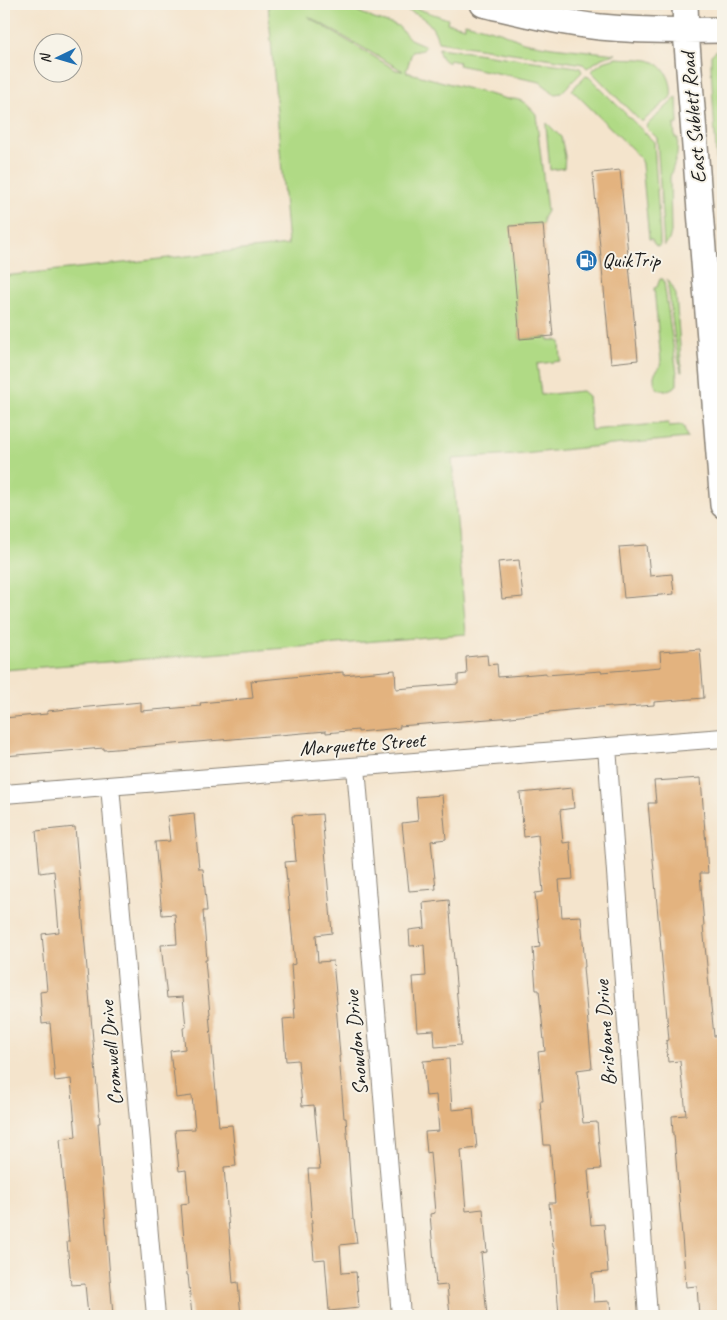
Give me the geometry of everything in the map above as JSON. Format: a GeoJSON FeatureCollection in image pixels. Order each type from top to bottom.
{"type":"FeatureCollection","features":[{"type":"Feature","properties":{"kind":"main road"},"geometry":{"type":"LineString","coordinates":[[484,4],[527,15],[599,27],[668,31],[723,30]]}},
{"type":"Feature","properties":{"kind":"main road","name":"East Sublett Road"},"geometry":{"type":"LineString","coordinates":[[685,4],[720,408],[723,505]]}},
{"type":"Feature","properties":{"kind":"street","name":"Marquette Street"},"geometry":{"type":"LineString","coordinates":[[4,794],[723,738]]}},
{"type":"Feature","properties":{"kind":"street","name":"Brisbane Drive"},"geometry":{"type":"LineString","coordinates":[[608,747],[648,1316]]}},
{"type":"Feature","properties":{"kind":"street","name":"Snowdon Drive"},"geometry":{"type":"LineString","coordinates":[[356,767],[401,1316]]}},
{"type":"Feature","properties":{"kind":"street","name":"Cromwell Drive"},"geometry":{"type":"LineString","coordinates":[[110,786],[156,1316]]}},
{"type":"Feature","properties":{"kind":"green space"},"geometry":{"type":"Polygon","coordinates":[[[268,4],[347,4],[374,19],[398,26],[410,39],[426,46],[423,50],[412,52],[406,72],[507,99],[520,100],[536,114],[547,211],[543,218],[543,224],[511,226],[520,339],[548,337],[548,340],[560,342],[561,361],[537,364],[541,395],[582,391],[588,396],[591,430],[668,423],[669,426],[682,425],[687,438],[514,455],[452,459],[466,634],[4,670],[4,276],[288,245],[268,4]],[[308,16],[396,70],[403,71],[308,16]]]}},
{"type":"Feature","properties":{"kind":"green space"},"geometry":{"type":"Polygon","coordinates":[[[387,4],[403,4],[448,19],[447,23],[465,27],[465,23],[500,32],[523,42],[616,54],[602,58],[587,68],[583,64],[438,42],[435,33],[426,20],[412,12],[387,4]]]}},
{"type":"Feature","properties":{"kind":"green space"},"geometry":{"type":"Polygon","coordinates":[[[603,4],[661,4],[662,8],[606,6],[603,4]]]}},
{"type":"Feature","properties":{"kind":"green space"},"geometry":{"type":"Polygon","coordinates":[[[439,48],[577,67],[582,72],[561,93],[555,94],[540,82],[458,65],[459,62],[449,60],[449,63],[441,57],[439,48]]]}},
{"type":"Feature","properties":{"kind":"green space"},"geometry":{"type":"Polygon","coordinates":[[[717,50],[722,53],[723,71],[723,277],[711,66],[711,55],[717,50]]]}},
{"type":"Feature","properties":{"kind":"green space"},"geometry":{"type":"Polygon","coordinates":[[[616,58],[648,60],[659,65],[667,74],[671,85],[671,97],[643,121],[640,121],[591,71],[603,62],[616,58]]]}},
{"type":"Feature","properties":{"kind":"green space"},"geometry":{"type":"Polygon","coordinates":[[[585,76],[589,77],[654,142],[660,237],[660,245],[658,247],[652,239],[649,239],[640,158],[572,90],[585,76]]]}},
{"type":"Feature","properties":{"kind":"green space"},"geometry":{"type":"Polygon","coordinates":[[[677,97],[678,124],[674,125],[675,138],[678,138],[677,155],[670,177],[671,232],[669,240],[664,246],[657,138],[647,128],[648,124],[677,97]]]}},
{"type":"Feature","properties":{"kind":"green space"},"geometry":{"type":"Polygon","coordinates":[[[547,123],[561,137],[565,156],[564,168],[550,170],[547,123]]]}},
{"type":"Feature","properties":{"kind":"green space"},"geometry":{"type":"Polygon","coordinates":[[[660,279],[663,279],[664,282],[677,373],[677,385],[666,390],[657,388],[654,379],[661,361],[654,288],[657,287],[660,279]]]}},
{"type":"Feature","properties":{"kind":"green space"},"geometry":{"type":"Polygon","coordinates":[[[667,279],[676,295],[682,372],[675,341],[667,279]]]}},
{"type":"Feature","properties":{"kind":"building"},"geometry":{"type":"Polygon","coordinates":[[[620,170],[638,360],[611,363],[593,173],[620,170]]]}},
{"type":"Feature","properties":{"kind":"building"},"geometry":{"type":"Polygon","coordinates":[[[543,224],[553,336],[520,339],[510,226],[543,224]]]}},
{"type":"Feature","properties":{"kind":"building"},"geometry":{"type":"Polygon","coordinates":[[[647,545],[650,576],[672,574],[674,594],[624,598],[619,547],[647,545]]]}},
{"type":"Feature","properties":{"kind":"building"},"geometry":{"type":"Polygon","coordinates":[[[519,560],[523,597],[502,599],[498,562],[519,560]]]}},
{"type":"Feature","properties":{"kind":"building"},"geometry":{"type":"Polygon","coordinates":[[[700,649],[704,698],[654,702],[654,705],[612,708],[611,706],[501,718],[399,726],[400,728],[358,732],[358,730],[326,733],[326,731],[104,750],[104,748],[4,756],[4,718],[47,714],[47,711],[141,702],[141,711],[201,706],[200,703],[253,698],[251,681],[343,672],[343,675],[395,670],[396,689],[458,684],[458,675],[467,674],[466,657],[487,655],[488,665],[497,664],[498,677],[661,667],[660,652],[700,649]]]}},
{"type":"Feature","properties":{"kind":"building"},"geometry":{"type":"Polygon","coordinates":[[[701,778],[708,873],[700,873],[703,926],[714,1036],[719,1036],[723,1080],[723,1316],[699,1316],[697,1286],[686,1287],[672,1116],[686,1115],[680,1061],[668,1062],[666,1041],[669,1040],[648,803],[656,803],[654,781],[701,778]]]}},
{"type":"Feature","properties":{"kind":"building"},"geometry":{"type":"Polygon","coordinates":[[[572,788],[574,808],[560,810],[563,843],[570,842],[573,879],[559,880],[562,917],[581,916],[585,967],[583,967],[592,1068],[577,1070],[583,1123],[597,1122],[601,1169],[588,1170],[590,1193],[588,1193],[591,1225],[604,1224],[608,1272],[592,1273],[594,1302],[610,1301],[611,1316],[559,1316],[549,1203],[555,1203],[550,1145],[544,1145],[540,1101],[543,1101],[538,1052],[545,1051],[539,990],[536,990],[533,948],[540,947],[535,893],[543,892],[538,835],[524,837],[520,793],[572,788]]]}},
{"type":"Feature","properties":{"kind":"building"},"geometry":{"type":"Polygon","coordinates":[[[442,795],[446,839],[431,841],[436,889],[409,891],[402,823],[418,821],[416,797],[442,795]]]}},
{"type":"Feature","properties":{"kind":"building"},"geometry":{"type":"Polygon","coordinates":[[[194,813],[199,869],[203,869],[207,911],[203,911],[207,960],[205,960],[219,1126],[232,1125],[236,1166],[224,1167],[233,1283],[238,1282],[241,1316],[192,1316],[187,1275],[181,1204],[189,1203],[186,1170],[179,1171],[175,1130],[195,1129],[192,1096],[176,1098],[170,1051],[185,1049],[183,1028],[186,1027],[183,997],[167,998],[161,945],[177,944],[175,914],[162,915],[155,842],[170,841],[167,816],[194,813]]]}},
{"type":"Feature","properties":{"kind":"building"},"geometry":{"type":"Polygon","coordinates":[[[322,814],[332,933],[316,935],[318,962],[333,961],[344,1118],[346,1118],[353,1220],[357,1243],[340,1245],[342,1273],[356,1272],[359,1308],[329,1311],[325,1259],[314,1260],[311,1223],[308,1169],[320,1169],[314,1105],[302,1106],[298,1060],[286,1061],[283,1019],[295,1018],[291,965],[295,964],[285,862],[296,861],[292,816],[322,814]]]}},
{"type":"Feature","properties":{"kind":"building"},"geometry":{"type":"Polygon","coordinates":[[[75,827],[100,1123],[98,1123],[113,1316],[88,1316],[85,1284],[71,1285],[60,1139],[76,1137],[71,1079],[55,1081],[50,1023],[42,1024],[40,992],[47,991],[42,934],[59,932],[54,871],[40,873],[36,831],[75,827]]]}},
{"type":"Feature","properties":{"kind":"building"},"geometry":{"type":"Polygon","coordinates":[[[449,900],[461,1045],[435,1047],[434,1030],[417,1031],[413,977],[426,976],[424,945],[410,946],[409,930],[425,928],[423,903],[449,900]]]}},
{"type":"Feature","properties":{"kind":"building"},"geometry":{"type":"Polygon","coordinates":[[[449,1059],[452,1110],[473,1108],[477,1148],[461,1150],[466,1211],[483,1209],[487,1252],[481,1253],[487,1316],[450,1316],[447,1285],[436,1286],[430,1214],[435,1213],[430,1152],[427,1153],[425,1132],[439,1131],[436,1095],[426,1096],[423,1061],[449,1059]]]}},
{"type":"Feature","properties":{"kind":"place","name":"QuikTrip"},"geometry":{"type":"Point","coordinates":[586,260]}}]}
